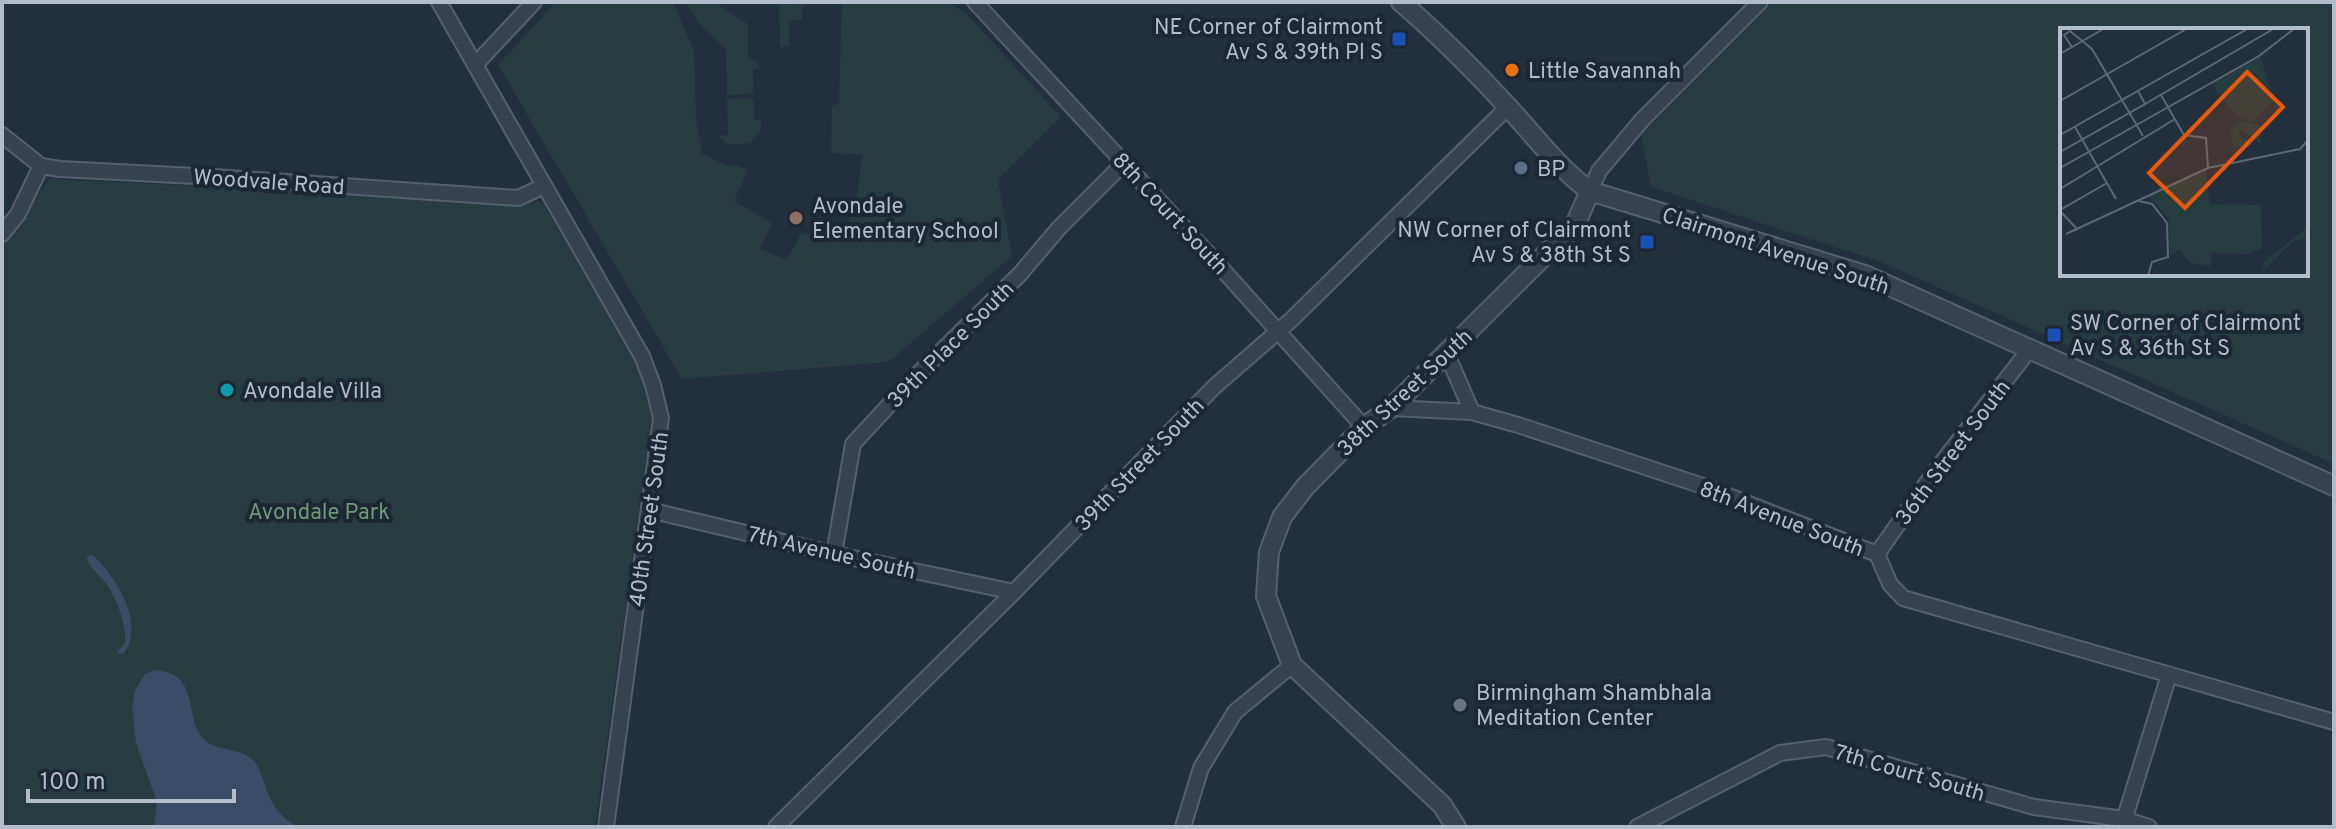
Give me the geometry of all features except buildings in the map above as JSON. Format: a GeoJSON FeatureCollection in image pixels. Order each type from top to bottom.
{"type":"FeatureCollection","features":[{"type":"Feature","properties":{"kind":"street","name":"40th Street South"},"geometry":{"type":"LineString","coordinates":[[439,2],[642,356],[661,418],[606,827]]}},
{"type":"Feature","properties":{"kind":"street"},"geometry":{"type":"LineString","coordinates":[[475,65],[534,2]]}},
{"type":"Feature","properties":{"kind":"street","name":"8th Court South"},"geometry":{"type":"LineString","coordinates":[[975,2],[1364,427]]}},
{"type":"Feature","properties":{"kind":"street","name":"Clairmont Avenue South"},"geometry":{"type":"LineString","coordinates":[[1401,2],[1435,32],[1508,107],[1570,177],[1590,191],[1865,275],[2334,486]]}},
{"type":"Feature","properties":{"kind":"street","name":"38th Street South"},"geometry":{"type":"LineString","coordinates":[[1292,665],[1266,596],[1269,552],[1282,517],[1305,487],[1364,427],[1391,408],[1575,225],[1599,171],[1642,120],[1760,2]]}},
{"type":"Feature","properties":{"kind":"street","name":"39th Street South"},"geometry":{"type":"LineString","coordinates":[[776,827],[1014,592],[1162,438],[1214,387],[1291,320],[1508,107]]}},
{"type":"Feature","properties":{"kind":"street"},"geometry":{"type":"LineString","coordinates":[[2,135],[41,166],[18,214],[2,234]]}},
{"type":"Feature","properties":{"kind":"street","name":"39th Place South"},"geometry":{"type":"LineString","coordinates":[[834,554],[853,444],[1124,163]]}},
{"type":"Feature","properties":{"kind":"street","name":"Woodvale Road"},"geometry":{"type":"LineString","coordinates":[[41,166],[518,198],[544,186]]}},
{"type":"Feature","properties":{"kind":"street","name":"36th Street South"},"geometry":{"type":"LineString","coordinates":[[1877,554],[1936,470],[2029,350]]}},
{"type":"Feature","properties":{"kind":"street"},"geometry":{"type":"LineString","coordinates":[[1446,352],[1472,412]]}},
{"type":"Feature","properties":{"kind":"street","name":"8th Avenue South"},"geometry":{"type":"LineString","coordinates":[[1391,408],[1472,412],[1703,486],[1877,554],[1890,584],[1903,598],[2334,722]]}},
{"type":"Feature","properties":{"kind":"street","name":"7th Avenue South"},"geometry":{"type":"LineString","coordinates":[[649,510],[1014,592]]}},
{"type":"Feature","properties":{"kind":"street"},"geometry":{"type":"LineString","coordinates":[[1183,827],[1201,768],[1235,712],[1292,665],[1442,805],[1456,827]]}},
{"type":"Feature","properties":{"kind":"street"},"geometry":{"type":"LineString","coordinates":[[2123,823],[2169,675]]}},
{"type":"Feature","properties":{"kind":"street","name":"7th Court South"},"geometry":{"type":"LineString","coordinates":[[1637,827],[1780,753],[1826,747],[2034,807],[2149,827]]}},
{"type":"Feature","properties":{"kind":"green space","name":"Avondale Elementary School"},"geometry":{"type":"Polygon","coordinates":[[[556,2],[673,2],[694,51],[696,119],[702,154],[729,166],[748,170],[734,201],[772,223],[760,249],[786,260],[802,232],[820,238],[834,236],[844,228],[851,216],[859,185],[862,155],[831,153],[832,106],[839,103],[842,2],[946,2],[966,13],[1061,117],[998,180],[1012,256],[889,362],[682,379],[498,65],[556,2]]]}},
{"type":"Feature","properties":{"kind":"green space"},"geometry":{"type":"Polygon","coordinates":[[[685,2],[714,2],[748,24],[748,57],[757,62],[760,69],[753,69],[754,94],[727,95],[726,49],[704,29],[685,2]]]}},
{"type":"Feature","properties":{"kind":"green space"},"geometry":{"type":"Polygon","coordinates":[[[779,2],[786,5],[805,2],[802,6],[803,20],[789,21],[789,46],[780,47],[779,2]]]}},
{"type":"Feature","properties":{"kind":"green space"},"geometry":{"type":"Polygon","coordinates":[[[1773,2],[2334,2],[2334,464],[1881,262],[1651,187],[1641,135],[1773,2]]]}},
{"type":"Feature","properties":{"kind":"green space"},"geometry":{"type":"Polygon","coordinates":[[[754,98],[754,120],[761,120],[761,131],[750,143],[728,145],[718,135],[728,136],[727,99],[754,98]]]}},
{"type":"Feature","properties":{"kind":"green space","name":"Avondale Park"},"geometry":{"type":"Polygon","coordinates":[[[50,179],[542,202],[638,364],[652,415],[595,827],[2,827],[2,240],[50,179]]]}},
{"type":"Feature","properties":{"kind":"water"},"geometry":{"type":"Polygon","coordinates":[[[93,555],[111,576],[126,602],[132,629],[130,642],[123,654],[117,652],[125,643],[122,619],[109,588],[89,563],[87,556],[93,555]]]}},
{"type":"Feature","properties":{"kind":"water"},"geometry":{"type":"Polygon","coordinates":[[[156,670],[170,673],[185,687],[196,727],[207,742],[242,753],[255,762],[273,804],[281,815],[298,827],[154,827],[157,802],[136,743],[132,707],[135,690],[145,674],[156,670]]]}},
{"type":"Feature","properties":{"kind":"place","name":"NE Corner of Clairmont Av S & 39th Pl S"},"geometry":{"type":"Point","coordinates":[1399,39]}},
{"type":"Feature","properties":{"kind":"place","name":"Little Savannah"},"geometry":{"type":"Point","coordinates":[1512,70]}},
{"type":"Feature","properties":{"kind":"place","name":"BP"},"geometry":{"type":"Point","coordinates":[1521,168]}},
{"type":"Feature","properties":{"kind":"place","name":"Avondale Elementary School"},"geometry":{"type":"Point","coordinates":[796,218]}},
{"type":"Feature","properties":{"kind":"place","name":"NW Corner of Clairmont Av S & 38th St S"},"geometry":{"type":"Point","coordinates":[1647,242]}},
{"type":"Feature","properties":{"kind":"place","name":"SW Corner of Clairmont Av S & 36th St S"},"geometry":{"type":"Point","coordinates":[2054,335]}},
{"type":"Feature","properties":{"kind":"place","name":"Avondale Villa"},"geometry":{"type":"Point","coordinates":[227,390]}},
{"type":"Feature","properties":{"kind":"place","name":"Birmingham Shambhala Meditation Center"},"geometry":{"type":"Point","coordinates":[1460,705]}}]}
